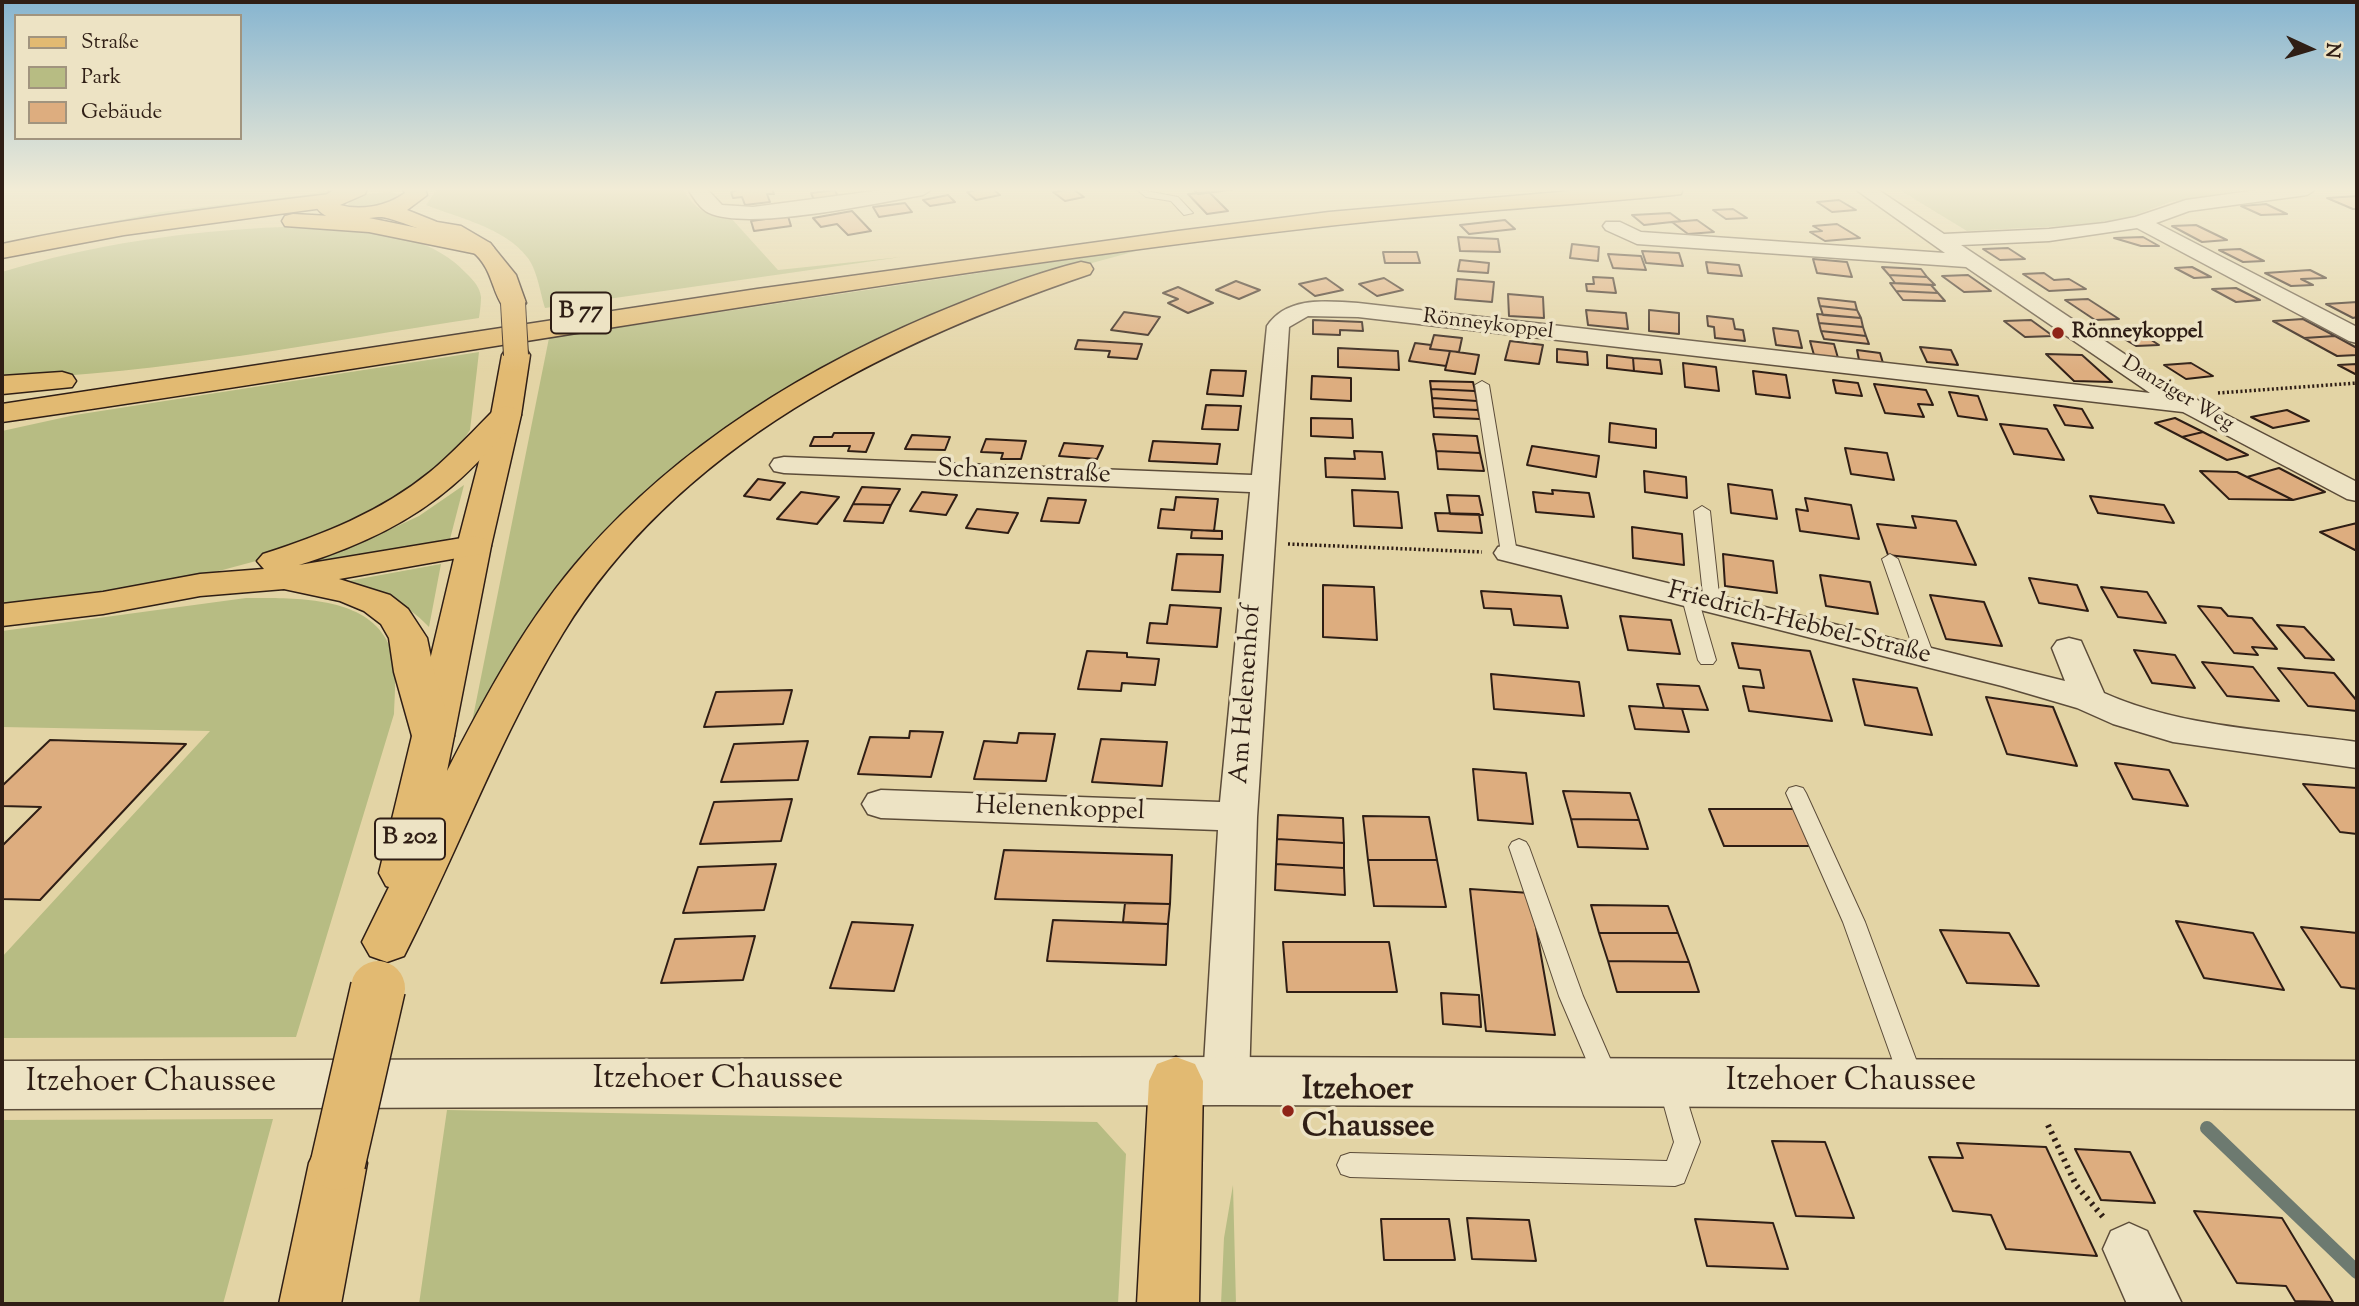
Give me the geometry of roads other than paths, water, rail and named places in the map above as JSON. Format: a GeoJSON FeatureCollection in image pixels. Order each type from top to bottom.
{"type":"FeatureCollection","features":[{"type":"Feature","properties":{"kind":"main road"},"geometry":{"type":"LineString","coordinates":[[2,265],[61,250]]}},
{"type":"Feature","properties":{"kind":"main road","name":"B 202"},"geometry":{"type":"LineString","coordinates":[[310,1304],[338,1163],[474,546],[506,415],[516,355],[513,303],[503,275],[484,250]]}},
{"type":"Feature","properties":{"kind":"main road","name":"B 77"},"geometry":{"type":"LineString","coordinates":[[2,400],[1025,250]]}},
{"type":"Feature","properties":{"kind":"main road","name":"B 77"},"geometry":{"type":"LineString","coordinates":[[2,413],[784,293],[1092,250]]}},
{"type":"Feature","properties":{"kind":"main road"},"geometry":{"type":"LineString","coordinates":[[382,965],[490,724],[549,626],[605,552],[649,506],[746,425],[853,359],[910,332],[1025,287],[1154,250]]}},
{"type":"Feature","properties":{"kind":"main road"},"geometry":{"type":"LineString","coordinates":[[2,385],[31,385],[312,354]]}},
{"type":"Feature","properties":{"kind":"main road"},"geometry":{"type":"LineString","coordinates":[[2,425],[230,379]]}},
{"type":"Feature","properties":{"kind":"main road"},"geometry":{"type":"LineString","coordinates":[[200,585],[290,556],[368,526],[408,503],[440,480],[506,415]]}},
{"type":"Feature","properties":{"kind":"main road"},"geometry":{"type":"LineString","coordinates":[[2,615],[103,603],[200,585],[284,578],[474,546]]}},
{"type":"Feature","properties":{"kind":"main road"},"geometry":{"type":"LineString","coordinates":[[284,578],[351,593],[377,603],[395,617],[408,638],[414,672],[433,736]]}},
{"type":"Feature","properties":{"kind":"main road"},"geometry":{"type":"LineString","coordinates":[[1168,1304],[1201,1081]]}},
{"type":"Feature","properties":{"kind":"street"},"geometry":{"type":"LineString","coordinates":[[1810,250],[1971,261]]}},
{"type":"Feature","properties":{"kind":"street","name":"Danziger Weg"},"geometry":{"type":"LineString","coordinates":[[1955,250],[2178,401],[2357,493]]}},
{"type":"Feature","properties":{"kind":"street"},"geometry":{"type":"LineString","coordinates":[[2193,250],[2357,336]]}},
{"type":"Feature","properties":{"kind":"street","name":"Rönneykoppel"},"geometry":{"type":"LineString","coordinates":[[1291,313],[1322,308],[1358,310],[2178,401]]}},
{"type":"Feature","properties":{"kind":"street","name":"Am Helenenhof"},"geometry":{"type":"LineString","coordinates":[[1201,1081],[1238,817],[1278,326],[1291,313]]}},
{"type":"Feature","properties":{"kind":"street","name":"Schanzenstraße"},"geometry":{"type":"LineString","coordinates":[[784,465],[1265,484]]}},
{"type":"Feature","properties":{"kind":"street","name":"Friedrich-Hebbel-Straße"},"geometry":{"type":"LineString","coordinates":[[1509,553],[1925,656],[2089,700],[2125,716],[2173,730],[2357,755]]}},
{"type":"Feature","properties":{"kind":"street"},"geometry":{"type":"LineString","coordinates":[[2069,648],[2089,700]]}},
{"type":"Feature","properties":{"kind":"street","name":"Helenenkoppel"},"geometry":{"type":"LineString","coordinates":[[881,804],[1238,817]]}},
{"type":"Feature","properties":{"kind":"street","name":"Itzehoer Chaussee"},"geometry":{"type":"LineString","coordinates":[[2,1085],[1201,1081],[2357,1085]]}},
{"type":"Feature","properties":{"kind":"street"},"geometry":{"type":"LineString","coordinates":[[2129,1249],[2155,1304]]}},
{"type":"Feature","properties":{"kind":"lane"},"geometry":{"type":"LineString","coordinates":[[1482,385],[1509,553]]}},
{"type":"Feature","properties":{"kind":"lane"},"geometry":{"type":"LineString","coordinates":[[1702,511],[1701,601],[1707,660]]}},
{"type":"Feature","properties":{"kind":"lane"},"geometry":{"type":"LineString","coordinates":[[1890,559],[1925,656]]}},
{"type":"Feature","properties":{"kind":"lane"},"geometry":{"type":"LineString","coordinates":[[1796,793],[1854,922],[1914,1084]]}},
{"type":"Feature","properties":{"kind":"lane"},"geometry":{"type":"LineString","coordinates":[[1519,847],[1571,996],[1608,1082]]}},
{"type":"Feature","properties":{"kind":"lane"},"geometry":{"type":"LineString","coordinates":[[1350,1165],[1675,1174],[1687,1142],[1669,1082]]}},
{"type":"Feature","properties":{"kind":"waterway"},"geometry":{"type":"LineString","coordinates":[[2207,1128],[2357,1272]]}},
{"type":"Feature","properties":{"kind":"place","name":"Rönneykoppel"},"geometry":{"type":"Point","coordinates":[2058,333]}},
{"type":"Feature","properties":{"kind":"place","name":"Itzehoer Chaussee"},"geometry":{"type":"Point","coordinates":[1288,1111]}}]}
